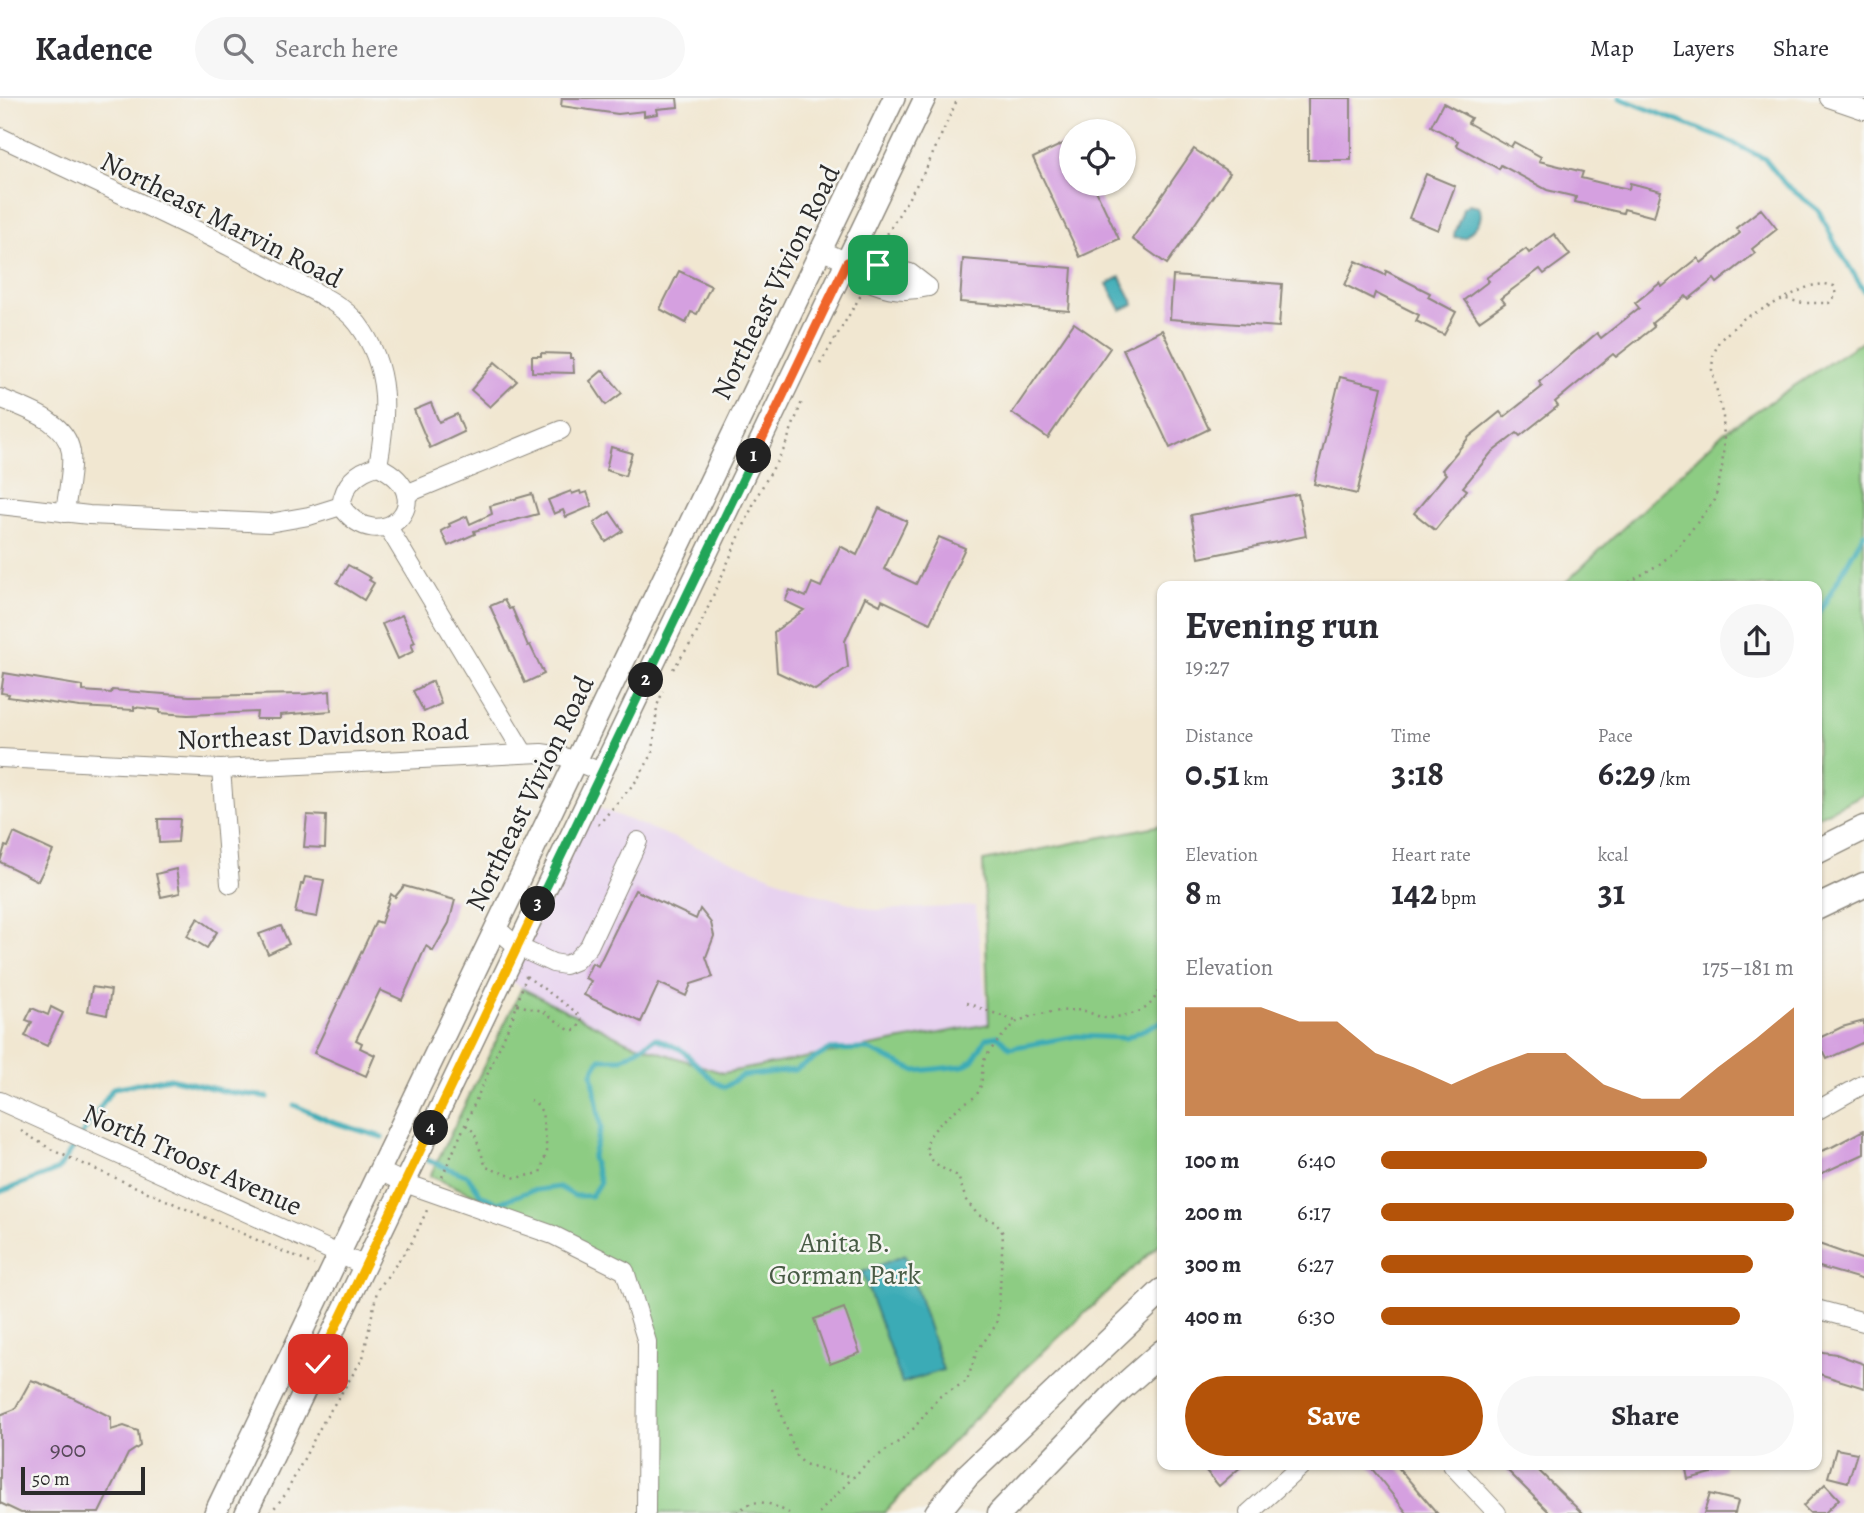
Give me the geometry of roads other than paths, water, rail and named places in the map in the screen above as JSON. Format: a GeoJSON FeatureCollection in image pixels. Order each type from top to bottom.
{"type":"FeatureCollection","features":[{"type":"Feature","properties":{"kind":"highway"},"geometry":{"type":"LineString","coordinates":[[1822,849],[1864,828]]}},
{"type":"Feature","properties":{"kind":"highway"},"geometry":{"type":"LineString","coordinates":[[1822,905],[1864,886]]}},
{"type":"Feature","properties":{"kind":"highway"},"geometry":{"type":"LineString","coordinates":[[937,1513],[967,1476],[1157,1297]]}},
{"type":"Feature","properties":{"kind":"highway"},"geometry":{"type":"LineString","coordinates":[[1000,1513],[1118,1391],[1157,1356]]}},
{"type":"Feature","properties":{"kind":"main road","name":"Northeast Vivion Road"},"geometry":{"type":"LineString","coordinates":[[215,1513],[894,98]]}},
{"type":"Feature","properties":{"kind":"main road","name":"Northeast Vivion Road"},"geometry":{"type":"LineString","coordinates":[[246,1513],[925,98]]}},
{"type":"Feature","properties":{"kind":"main road"},"geometry":{"type":"LineString","coordinates":[[763,372],[766,390],[775,411]]}},
{"type":"Feature","properties":{"kind":"street"},"geometry":{"type":"LineString","coordinates":[[1829,98],[1864,110]]}},
{"type":"Feature","properties":{"kind":"street","name":"Northeast Marvin Road"},"geometry":{"type":"LineString","coordinates":[[0,137],[260,262],[350,315],[370,342],[383,383],[386,427],[378,467]]}},
{"type":"Feature","properties":{"kind":"street"},"geometry":{"type":"LineString","coordinates":[[821,250],[847,262],[860,258],[870,272]]}},
{"type":"Feature","properties":{"kind":"street"},"geometry":{"type":"LineString","coordinates":[[0,398],[55,425],[67,440],[71,453],[65,513]]}},
{"type":"Feature","properties":{"kind":"street"},"geometry":{"type":"LineString","coordinates":[[406,494],[561,430]]}},
{"type":"Feature","properties":{"kind":"street"},"geometry":{"type":"LineString","coordinates":[[378,467],[395,475],[406,494],[408,502],[405,510],[398,521],[388,527],[379,528],[356,521],[348,516],[341,506],[343,493],[353,479],[366,469],[378,467]]}},
{"type":"Feature","properties":{"kind":"street"},"geometry":{"type":"LineString","coordinates":[[0,505],[65,513],[269,523],[309,516],[341,506]]}},
{"type":"Feature","properties":{"kind":"street"},"geometry":{"type":"LineString","coordinates":[[388,527],[523,752]]}},
{"type":"Feature","properties":{"kind":"street","name":"Northeast Davidson Road"},"geometry":{"type":"LineString","coordinates":[[0,758],[221,769],[410,761],[523,752],[562,755],[601,772]]}},
{"type":"Feature","properties":{"kind":"street"},"geometry":{"type":"LineString","coordinates":[[221,769],[230,884]]}},
{"type":"Feature","properties":{"kind":"street"},"geometry":{"type":"LineString","coordinates":[[496,928],[518,947],[553,963],[565,965],[575,961],[589,946],[638,841]]}},
{"type":"Feature","properties":{"kind":"street"},"geometry":{"type":"LineString","coordinates":[[1822,1108],[1864,1084]]}},
{"type":"Feature","properties":{"kind":"street","name":"North Troost Avenue"},"geometry":{"type":"LineString","coordinates":[[0,1101],[365,1266]]}},
{"type":"Feature","properties":{"kind":"street"},"geometry":{"type":"LineString","coordinates":[[379,1171],[405,1183],[437,1189],[553,1234],[625,1272],[647,1342],[646,1513]]}},
{"type":"Feature","properties":{"kind":"street"},"geometry":{"type":"LineString","coordinates":[[1822,1311],[1864,1322]]}},
{"type":"Feature","properties":{"kind":"street"},"geometry":{"type":"LineString","coordinates":[[1249,1513],[1296,1470]]}},
{"type":"Feature","properties":{"kind":"street"},"geometry":{"type":"LineString","coordinates":[[1457,1470],[1497,1513]]}},
{"type":"Feature","properties":{"kind":"water"},"geometry":{"type":"Polygon","coordinates":[[[1469,204],[1479,206],[1480,220],[1464,238],[1454,237],[1463,208],[1469,204]]]}},
{"type":"Feature","properties":{"kind":"water"},"geometry":{"type":"Polygon","coordinates":[[[1120,277],[1134,304],[1121,310],[1107,284],[1120,277]]]}},
{"type":"Feature","properties":{"kind":"water"},"geometry":{"type":"Polygon","coordinates":[[[905,1255],[943,1370],[902,1383],[862,1272],[905,1255]]]}},
{"type":"Feature","properties":{"kind":"waterway"},"geometry":{"type":"LineString","coordinates":[[1620,98],[1731,142],[1765,159],[1785,184],[1819,211],[1864,291]]}},
{"type":"Feature","properties":{"kind":"waterway"},"geometry":{"type":"LineString","coordinates":[[1822,608],[1864,533]]}},
{"type":"Feature","properties":{"kind":"waterway"},"geometry":{"type":"LineString","coordinates":[[427,1160],[468,1176],[481,1195],[498,1203],[530,1191],[559,1187],[575,1196],[591,1196],[600,1182],[592,1158],[601,1128],[592,1073],[600,1059],[622,1059],[656,1038],[682,1050],[715,1082],[725,1087],[741,1076],[795,1070],[829,1050],[867,1049],[916,1071],[963,1066],[973,1060],[986,1038],[998,1036],[1010,1048],[1077,1036],[1126,1038],[1157,1023]]}},
{"type":"Feature","properties":{"kind":"waterway"},"geometry":{"type":"LineString","coordinates":[[0,1192],[58,1170],[113,1088],[170,1078],[228,1092],[268,1097]]}},
{"type":"Feature","properties":{"kind":"waterway"},"geometry":{"type":"LineString","coordinates":[[294,1105],[332,1122],[382,1137]]}},
{"type":"Feature","properties":{"kind":"park label","name":"Anita B. Gorman Park"},"geometry":{"type":"Point","coordinates":[845,1258]}}]}
